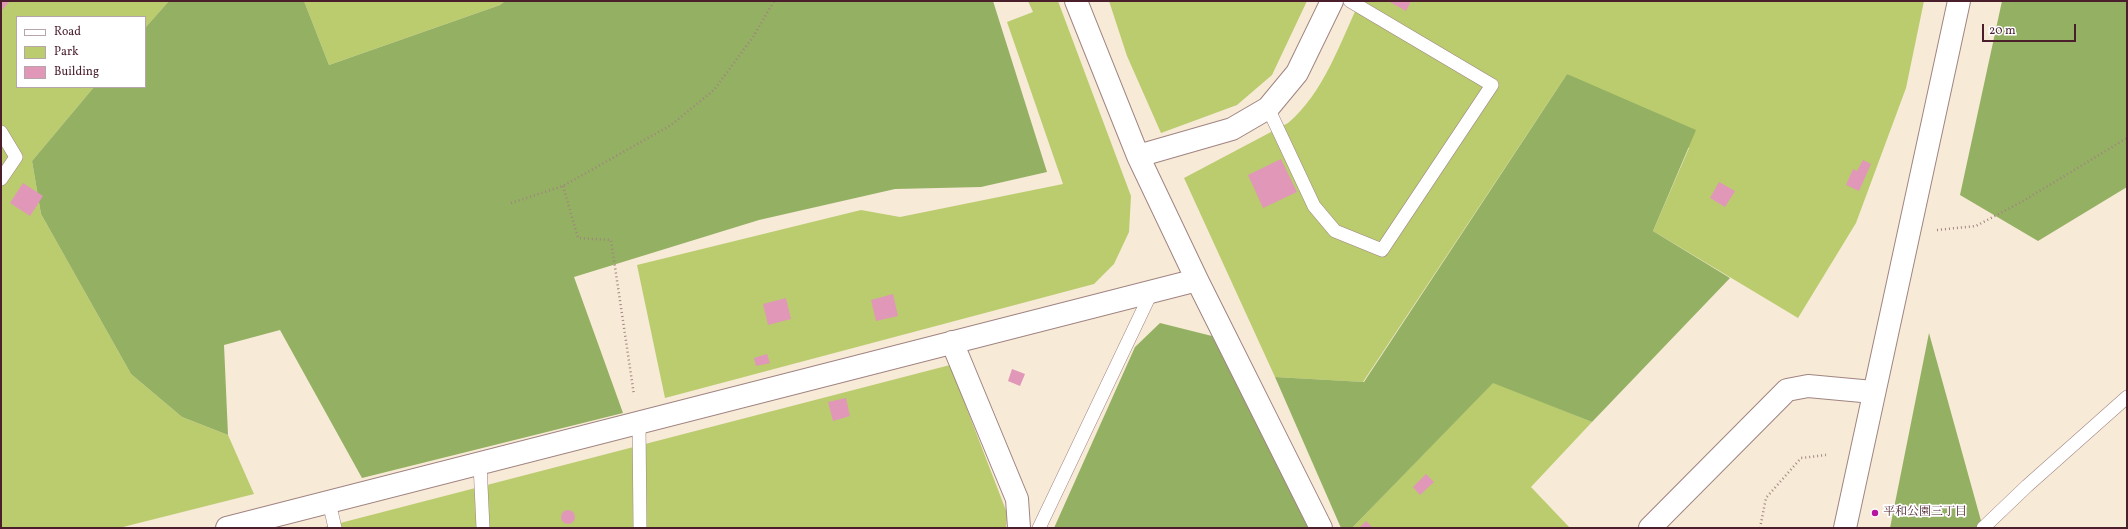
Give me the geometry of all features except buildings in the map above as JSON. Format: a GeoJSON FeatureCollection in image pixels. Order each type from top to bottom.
{"type":"FeatureCollection","features":[{"type":"Feature","properties":{"kind":"street"},"geometry":{"type":"LineString","coordinates":[[1076,1],[1138,156],[1196,280],[1321,528]]}},
{"type":"Feature","properties":{"kind":"street"},"geometry":{"type":"LineString","coordinates":[[1138,156],[1232,129],[1268,108],[1297,73],[1332,1]]}},
{"type":"Feature","properties":{"kind":"street"},"geometry":{"type":"LineString","coordinates":[[1845,528],[1866,438],[1873,392],[1959,1]]}},
{"type":"Feature","properties":{"kind":"street"},"geometry":{"type":"LineString","coordinates":[[227,528],[1196,280]]}},
{"type":"Feature","properties":{"kind":"street"},"geometry":{"type":"LineString","coordinates":[[952,342],[1017,499],[1019,528]]}},
{"type":"Feature","properties":{"kind":"street"},"geometry":{"type":"LineString","coordinates":[[1650,528],[1787,390],[1808,386],[1873,392]]}},
{"type":"Feature","properties":{"kind":"lane"},"geometry":{"type":"LineString","coordinates":[[1268,108],[1314,206],[1335,231],[1382,250],[1492,85],[1350,1]]}},
{"type":"Feature","properties":{"kind":"lane"},"geometry":{"type":"LineString","coordinates":[[1,132],[16,157],[1,179]]}},
{"type":"Feature","properties":{"kind":"lane"},"geometry":{"type":"LineString","coordinates":[[1039,528],[1152,291]]}},
{"type":"Feature","properties":{"kind":"lane"},"geometry":{"type":"LineString","coordinates":[[1983,528],[2027,486],[2127,397]]}},
{"type":"Feature","properties":{"kind":"lane"},"geometry":{"type":"LineString","coordinates":[[639,423],[640,528]]}},
{"type":"Feature","properties":{"kind":"lane"},"geometry":{"type":"LineString","coordinates":[[480,464],[483,528]]}},
{"type":"Feature","properties":{"kind":"lane"},"geometry":{"type":"LineString","coordinates":[[329,502],[335,528]]}},
{"type":"Feature","properties":{"kind":"path"},"geometry":{"type":"LineString","coordinates":[[511,203],[563,186],[671,125],[714,90],[753,37],[774,1]]}},
{"type":"Feature","properties":{"kind":"path"},"geometry":{"type":"LineString","coordinates":[[1909,228],[1933,231],[1976,226],[2023,201],[2127,138]]}},
{"type":"Feature","properties":{"kind":"path"},"geometry":{"type":"LineString","coordinates":[[563,186],[578,238],[611,240],[639,423]]}},
{"type":"Feature","properties":{"kind":"path"},"geometry":{"type":"LineString","coordinates":[[1760,528],[1766,498],[1801,458],[1826,454]]}},
{"type":"Feature","properties":{"kind":"green space"},"geometry":{"type":"Polygon","coordinates":[[[1,1],[169,1],[146,27],[146,16],[16,16],[16,88],[93,88],[32,161],[41,214],[131,374],[182,417],[228,435],[254,494],[119,528],[1,528],[1,1]]]}},
{"type":"Feature","properties":{"kind":"green space"},"geometry":{"type":"Polygon","coordinates":[[[169,1],[304,1],[329,65],[500,5],[505,1],[993,1],[1047,172],[981,187],[895,189],[759,220],[574,277],[623,413],[362,478],[280,330],[224,345],[228,435],[182,417],[131,374],[41,214],[32,161],[93,88],[146,88],[146,27],[169,1]]]}},
{"type":"Feature","properties":{"kind":"green space"},"geometry":{"type":"Polygon","coordinates":[[[304,1],[505,1],[500,5],[329,65],[304,1]]]}},
{"type":"Feature","properties":{"kind":"green space"},"geometry":{"type":"Polygon","coordinates":[[[1028,1],[1058,1],[1131,196],[1129,232],[1114,264],[1094,284],[665,398],[637,265],[861,210],[900,217],[1063,184],[1007,22],[1033,12],[1028,1]]]}},
{"type":"Feature","properties":{"kind":"green space"},"geometry":{"type":"Polygon","coordinates":[[[1109,1],[1307,1],[1272,75],[1237,105],[1161,133],[1127,56],[1109,1]]]}},
{"type":"Feature","properties":{"kind":"green space"},"geometry":{"type":"Polygon","coordinates":[[[1360,1],[1924,1],[1906,88],[1856,223],[1798,318],[1653,231],[1689,148],[1567,74],[1363,382],[1275,377],[1184,178],[1288,123],[1301,111],[1312,97],[1330,66],[1360,1]]]}},
{"type":"Feature","properties":{"kind":"green space"},"geometry":{"type":"Polygon","coordinates":[[[2002,1],[2127,1],[2127,187],[2038,241],[1960,195],[2002,1]]]}},
{"type":"Feature","properties":{"kind":"green space"},"geometry":{"type":"Polygon","coordinates":[[[1567,74],[1696,130],[1653,231],[1730,278],[1592,422],[1493,383],[1352,528],[1341,528],[1275,377],[1364,382],[1567,74]]]}},
{"type":"Feature","properties":{"kind":"green space"},"geometry":{"type":"Polygon","coordinates":[[[1160,323],[1212,336],[1319,528],[1054,528],[1135,347],[1160,323]]]}},
{"type":"Feature","properties":{"kind":"green space"},"geometry":{"type":"Polygon","coordinates":[[[1929,333],[1983,528],[1890,528],[1929,333]]]}},
{"type":"Feature","properties":{"kind":"green space"},"geometry":{"type":"Polygon","coordinates":[[[950,365],[1007,513],[1006,528],[321,528],[950,365]]]}},
{"type":"Feature","properties":{"kind":"green space"},"geometry":{"type":"Polygon","coordinates":[[[1493,382],[1592,422],[1531,487],[1570,528],[1352,528],[1493,382]]]}},
{"type":"Feature","properties":{"kind":"place","name":"平和公園三丁目"},"geometry":{"type":"Point","coordinates":[1875,513]}}]}
